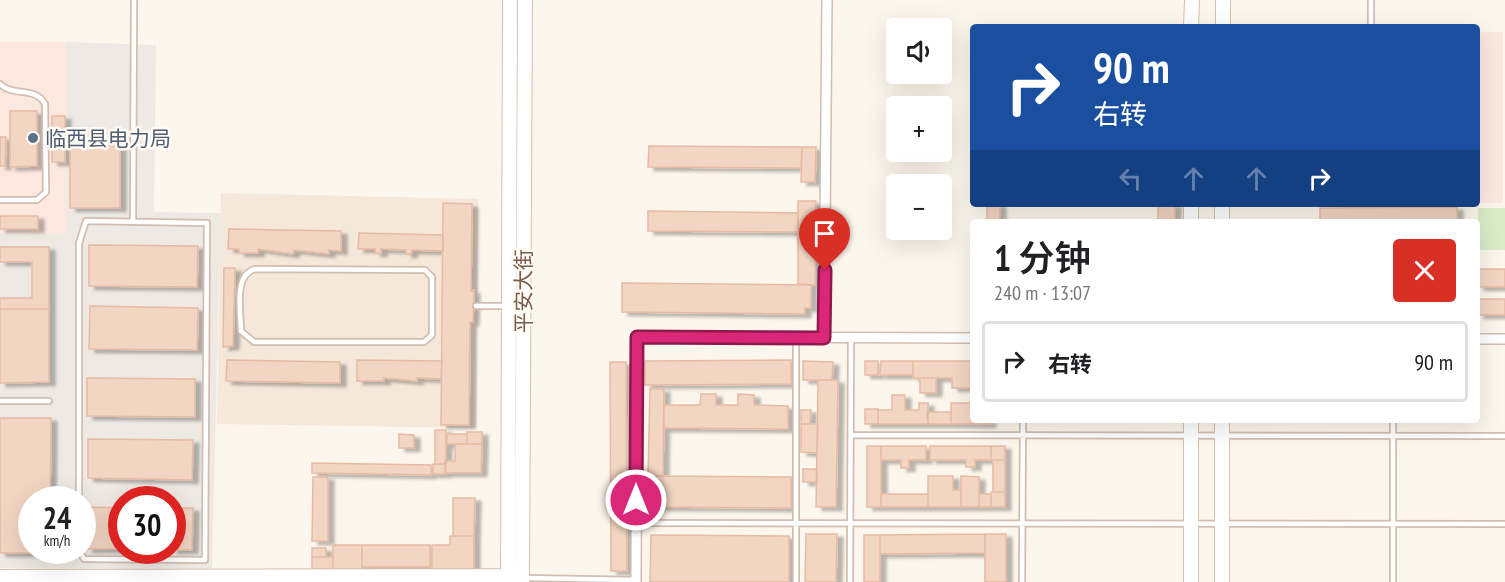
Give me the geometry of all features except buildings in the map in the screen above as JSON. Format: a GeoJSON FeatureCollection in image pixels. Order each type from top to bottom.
{"type":"FeatureCollection","features":[{"type":"Feature","properties":{"kind":"main road","name":"平安大街"},"geometry":{"type":"LineString","coordinates":[[508,579],[510,0]]}},
{"type":"Feature","properties":{"kind":"main road","name":"平安大街"},"geometry":{"type":"LineString","coordinates":[[522,580],[525,0]]}},
{"type":"Feature","properties":{"kind":"main road"},"geometry":{"type":"LineString","coordinates":[[1191,0],[1191,24]]}},
{"type":"Feature","properties":{"kind":"main road"},"geometry":{"type":"LineString","coordinates":[[1222,0],[1222,24]]}},
{"type":"Feature","properties":{"kind":"main road"},"geometry":{"type":"LineString","coordinates":[[1191,423],[1191,582]]}},
{"type":"Feature","properties":{"kind":"main road"},"geometry":{"type":"LineString","coordinates":[[1222,423],[1222,582]]}},
{"type":"Feature","properties":{"kind":"main road"},"geometry":{"type":"LineString","coordinates":[[0,577],[508,579]]}},
{"type":"Feature","properties":{"kind":"street"},"geometry":{"type":"LineString","coordinates":[[824,338],[827,0]]}},
{"type":"Feature","properties":{"kind":"street"},"geometry":{"type":"LineString","coordinates":[[636,581],[637,337],[970,338]]}},
{"type":"Feature","properties":{"kind":"street"},"geometry":{"type":"LineString","coordinates":[[1480,339],[1505,339]]}},
{"type":"Feature","properties":{"kind":"lane"},"geometry":{"type":"LineString","coordinates":[[133,222],[134,0]]}},
{"type":"Feature","properties":{"kind":"lane"},"geometry":{"type":"LineString","coordinates":[[1371,0],[1371,24]]}},
{"type":"Feature","properties":{"kind":"lane"},"geometry":{"type":"LineString","coordinates":[[0,84],[4,88],[41,96],[45,104],[46,192],[37,200],[0,200]]}},
{"type":"Feature","properties":{"kind":"lane"},"geometry":{"type":"LineString","coordinates":[[79,486],[79,243],[82,229],[86,221],[207,223],[205,560],[96,559]]}},
{"type":"Feature","properties":{"kind":"lane"},"geometry":{"type":"LineString","coordinates":[[255,269],[424,270],[432,277],[432,306],[432,336],[424,342],[254,342],[241,331],[242,280],[244,274],[255,269]]}},
{"type":"Feature","properties":{"kind":"lane"},"geometry":{"type":"LineString","coordinates":[[432,306],[440,306]]}},
{"type":"Feature","properties":{"kind":"lane"},"geometry":{"type":"LineString","coordinates":[[476,306],[508,306]]}},
{"type":"Feature","properties":{"kind":"lane"},"geometry":{"type":"LineString","coordinates":[[796,338],[796,582]]}},
{"type":"Feature","properties":{"kind":"lane"},"geometry":{"type":"LineString","coordinates":[[850,582],[851,338]]}},
{"type":"Feature","properties":{"kind":"lane"},"geometry":{"type":"LineString","coordinates":[[0,401],[49,400]]}},
{"type":"Feature","properties":{"kind":"lane"},"geometry":{"type":"LineString","coordinates":[[1022,582],[1023,423]]}},
{"type":"Feature","properties":{"kind":"lane"},"geometry":{"type":"LineString","coordinates":[[1393,582],[1394,423]]}},
{"type":"Feature","properties":{"kind":"lane"},"geometry":{"type":"LineString","coordinates":[[851,435],[1505,436]]}},
{"type":"Feature","properties":{"kind":"lane"},"geometry":{"type":"LineString","coordinates":[[636,523],[1505,524]]}},
{"type":"Feature","properties":{"kind":"lane"},"geometry":{"type":"LineString","coordinates":[[522,580],[636,581]]}},
{"type":"Feature","properties":{"kind":"shaded area"},"geometry":{"type":"Polygon","coordinates":[[[1480,32],[1503,32],[1503,203],[1480,203],[1480,32]]]}},
{"type":"Feature","properties":{"kind":"shaded area","name":"临西县电力局"},"geometry":{"type":"Polygon","coordinates":[[[0,42],[66,42],[66,234],[0,234],[0,42]]]}},
{"type":"Feature","properties":{"kind":"shaded area"},"geometry":{"type":"Polygon","coordinates":[[[66,42],[156,45],[154,212],[221,213],[212,569],[0,568],[0,234],[66,233],[66,42]]]}},
{"type":"Feature","properties":{"kind":"shaded area"},"geometry":{"type":"Polygon","coordinates":[[[221,193],[478,199],[477,428],[217,424],[221,193]]]}},
{"type":"Feature","properties":{"kind":"green space"},"geometry":{"type":"Polygon","coordinates":[[[1478,208],[1505,208],[1505,250],[1480,250],[1480,219],[1478,219],[1478,208]]]}},
{"type":"Feature","properties":{"kind":"place","name":"临西县电力局"},"geometry":{"type":"Point","coordinates":[33,138]}},
{"type":"Feature","properties":{"kind":"route"},"geometry":{"type":"LineString","coordinates":[[636,500],[637,337],[824,338],[825,270]]}}]}
